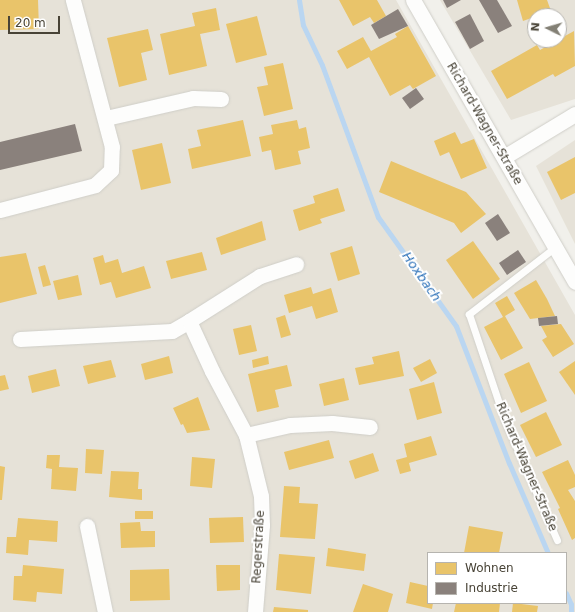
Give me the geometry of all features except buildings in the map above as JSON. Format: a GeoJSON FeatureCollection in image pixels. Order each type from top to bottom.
{"type":"FeatureCollection","features":[{"type":"Feature","properties":{"kind":"street"},"geometry":{"type":"LineString","coordinates":[[0,210],[95,185],[111,170],[112,147],[106,118],[73,0]]}},
{"type":"Feature","properties":{"kind":"street","name":"Richard-Wagner-Straße"},"geometry":{"type":"LineString","coordinates":[[413,0],[504,157],[554,248],[575,282]]}},
{"type":"Feature","properties":{"kind":"street"},"geometry":{"type":"LineString","coordinates":[[106,118],[193,98],[221,99]]}},
{"type":"Feature","properties":{"kind":"street"},"geometry":{"type":"LineString","coordinates":[[504,157],[575,114]]}},
{"type":"Feature","properties":{"kind":"street"},"geometry":{"type":"LineString","coordinates":[[20,339],[172,331],[260,276],[296,264]]}},
{"type":"Feature","properties":{"kind":"street","name":"Regerstraße"},"geometry":{"type":"LineString","coordinates":[[190,321],[212,371],[246,435],[261,496],[262,525],[255,612]]}},
{"type":"Feature","properties":{"kind":"street"},"geometry":{"type":"LineString","coordinates":[[246,435],[290,425],[332,423],[370,427]]}},
{"type":"Feature","properties":{"kind":"street"},"geometry":{"type":"LineString","coordinates":[[86,526],[105,612]]}},
{"type":"Feature","properties":{"kind":"lane","name":"Richard-Wagner-Straße"},"geometry":{"type":"LineString","coordinates":[[554,248],[469,314],[505,421],[557,540]]}},
{"type":"Feature","properties":{"kind":"shaded area"},"geometry":{"type":"Polygon","coordinates":[[[0,0],[396,0],[575,315],[575,612],[0,612],[0,0]]]}},
{"type":"Feature","properties":{"kind":"shaded area"},"geometry":{"type":"Polygon","coordinates":[[[440,0],[575,0],[575,99],[511,120],[440,0]]]}},
{"type":"Feature","properties":{"kind":"shaded area"},"geometry":{"type":"Polygon","coordinates":[[[575,140],[575,244],[536,166],[575,140]]]}},
{"type":"Feature","properties":{"kind":"waterway","name":"Hoxbach"},"geometry":{"type":"LineString","coordinates":[[299,0],[303,25],[322,65],[378,217],[456,326],[509,463],[548,552]]}},
{"type":"Feature","properties":{"kind":"waterway","name":"Hoxbach"},"geometry":{"type":"LineString","coordinates":[[567,595],[571,604],[571,612]]}}]}
